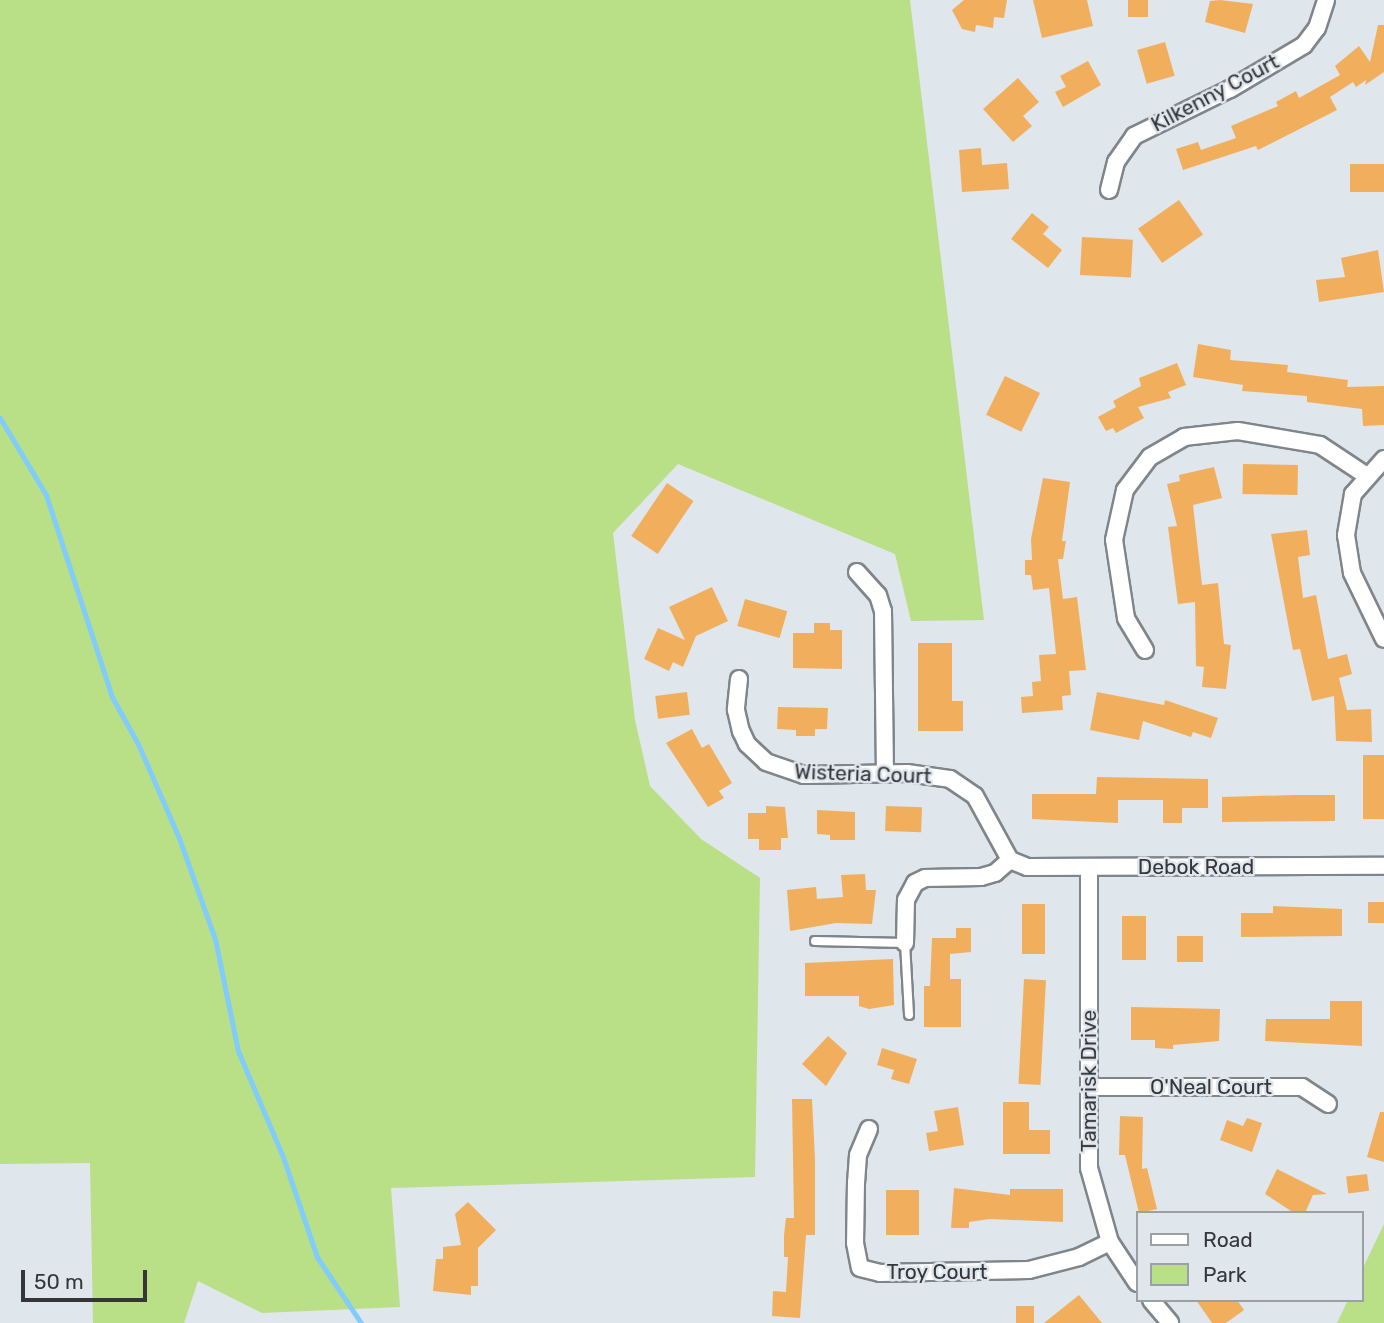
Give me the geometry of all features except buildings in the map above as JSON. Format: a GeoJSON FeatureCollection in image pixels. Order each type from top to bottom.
{"type":"FeatureCollection","features":[{"type":"Feature","properties":{"kind":"street","name":"Kilkenny Court"},"geometry":{"type":"LineString","coordinates":[[1110,190],[1116,162],[1134,136],[1230,89],[1304,45],[1317,28],[1326,0]]}},
{"type":"Feature","properties":{"kind":"street"},"geometry":{"type":"LineString","coordinates":[[1145,650],[1126,618],[1114,540],[1125,490],[1150,457],[1184,437],[1238,430],[1320,445],[1367,475]]}},
{"type":"Feature","properties":{"kind":"street"},"geometry":{"type":"LineString","coordinates":[[1384,459],[1367,475],[1353,494],[1347,546],[1352,573],[1384,639]]}},
{"type":"Feature","properties":{"kind":"street"},"geometry":{"type":"LineString","coordinates":[[857,572],[878,595],[883,611],[885,773]]}},
{"type":"Feature","properties":{"kind":"street","name":"Wisteria Court"},"geometry":{"type":"LineString","coordinates":[[739,680],[736,710],[741,731],[747,744],[766,762],[804,775],[929,774],[964,786],[975,796],[1010,860]]}},
{"type":"Feature","properties":{"kind":"street"},"geometry":{"type":"LineString","coordinates":[[905,943],[906,900],[915,883],[925,878],[981,877],[1010,860]]}},
{"type":"Feature","properties":{"kind":"street","name":"Debok Road"},"geometry":{"type":"LineString","coordinates":[[1010,860],[1027,867],[1384,866]]}},
{"type":"Feature","properties":{"kind":"street","name":"Tamarisk Drive"},"geometry":{"type":"LineString","coordinates":[[1089,867],[1089,1168],[1110,1242],[1136,1281]]}},
{"type":"Feature","properties":{"kind":"street","name":"O'Neal Court"},"geometry":{"type":"LineString","coordinates":[[1089,1087],[1302,1087],[1328,1104]]}},
{"type":"Feature","properties":{"kind":"street","name":"Troy Court"},"geometry":{"type":"LineString","coordinates":[[869,1129],[858,1156],[856,1182],[855,1243],[860,1268],[880,1273],[1029,1270],[1079,1257],[1110,1242]]}},
{"type":"Feature","properties":{"kind":"street"},"geometry":{"type":"LineString","coordinates":[[1153,1302],[1170,1323]]}},
{"type":"Feature","properties":{"kind":"lane"},"geometry":{"type":"LineString","coordinates":[[815,941],[905,943],[909,1015]]}},
{"type":"Feature","properties":{"kind":"green space"},"geometry":{"type":"Polygon","coordinates":[[[0,0],[910,0],[984,620],[911,621],[895,554],[678,464],[613,533],[635,720],[650,786],[701,839],[760,878],[755,1177],[391,1188],[400,1307],[262,1313],[198,1281],[184,1323],[93,1323],[90,1163],[0,1164],[0,0]]]}},
{"type":"Feature","properties":{"kind":"green space"},"geometry":{"type":"Polygon","coordinates":[[[1384,1224],[1384,1323],[1337,1323],[1347,1302],[1363,1302],[1363,1268],[1384,1224]]]}},
{"type":"Feature","properties":{"kind":"waterway"},"geometry":{"type":"LineString","coordinates":[[0,418],[46,495],[112,697],[138,744],[179,838],[215,939],[238,1051],[283,1157],[317,1257],[361,1323]]}}]}
